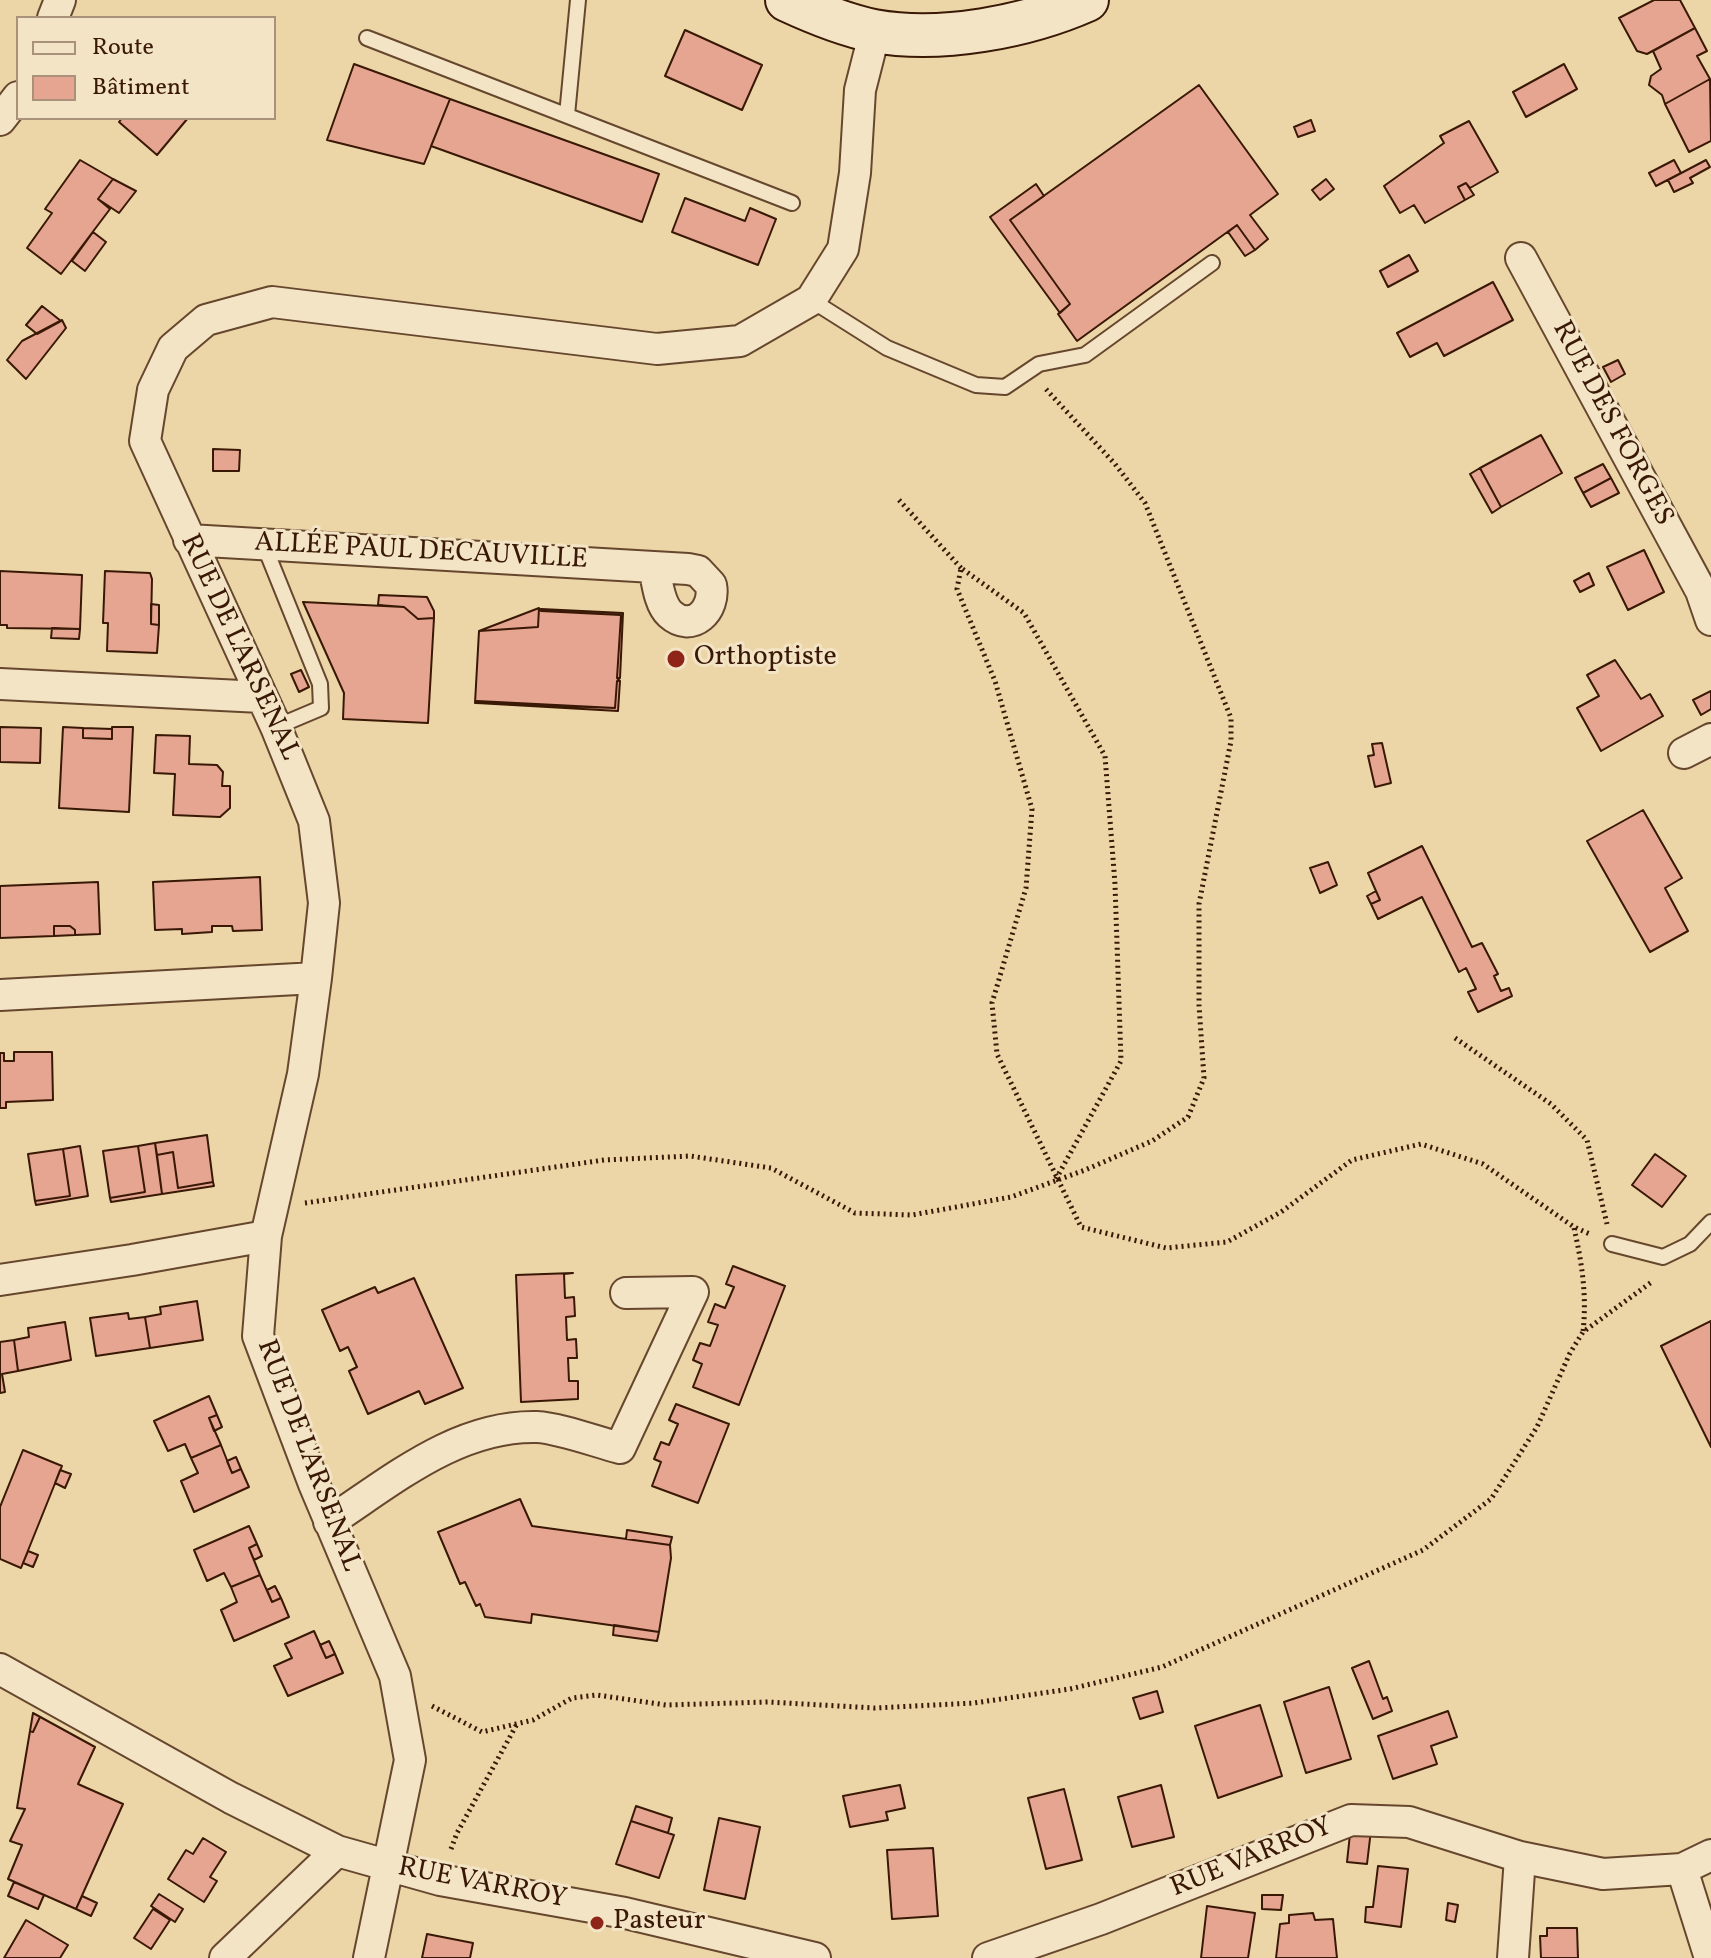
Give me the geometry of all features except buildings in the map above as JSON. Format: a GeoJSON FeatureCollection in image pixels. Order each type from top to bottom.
{"type":"FeatureCollection","features":[{"type":"Feature","properties":{"kind":"main road"},"geometry":{"type":"LineString","coordinates":[[787,0],[826,9],[875,31],[929,35],[1003,27],[1087,0]]}},
{"type":"Feature","properties":{"kind":"street","name":"RUE DE L'ARSENAL"},"geometry":{"type":"LineString","coordinates":[[369,1958],[410,1760],[398,1690],[258,1336],[269,1222],[303,1074],[316,978],[324,903],[314,821],[276,727],[145,441],[153,390],[173,348],[206,320],[272,302],[657,349],[740,341],[811,300],[843,249],[855,173],[860,90],[875,31]]}},
{"type":"Feature","properties":{"kind":"street"},"geometry":{"type":"LineString","coordinates":[[0,120],[16,100]]}},
{"type":"Feature","properties":{"kind":"street","name":"RUE DES FORGES"},"geometry":{"type":"LineString","coordinates":[[1521,258],[1706,589],[1711,620]]}},
{"type":"Feature","properties":{"kind":"street","name":"ALLÉE PAUL DECAUVILLE"},"geometry":{"type":"LineString","coordinates":[[189,540],[654,567]]}},
{"type":"Feature","properties":{"kind":"street"},"geometry":{"type":"LineString","coordinates":[[0,684],[261,697]]}},
{"type":"Feature","properties":{"kind":"street"},"geometry":{"type":"LineString","coordinates":[[1684,753],[1711,739]]}},
{"type":"Feature","properties":{"kind":"street"},"geometry":{"type":"LineString","coordinates":[[0,995],[316,978]]}},
{"type":"Feature","properties":{"kind":"street"},"geometry":{"type":"LineString","coordinates":[[0,1280],[132,1260],[269,1222]]}},
{"type":"Feature","properties":{"kind":"street"},"geometry":{"type":"LineString","coordinates":[[329,1522],[432,1454],[482,1433],[538,1427],[620,1448],[693,1292],[626,1293]]}},
{"type":"Feature","properties":{"kind":"street","name":"RUE VARROY"},"geometry":{"type":"LineString","coordinates":[[0,1669],[231,1798],[337,1851],[440,1880],[625,1913],[815,1958]]}},
{"type":"Feature","properties":{"kind":"street","name":"RUE VARROY"},"geometry":{"type":"LineString","coordinates":[[988,1958],[1101,1919],[1351,1820],[1409,1822],[1520,1857],[1603,1874],[1682,1869],[1711,1855]]}},
{"type":"Feature","properties":{"kind":"street"},"geometry":{"type":"LineString","coordinates":[[225,1958],[337,1851]]}},
{"type":"Feature","properties":{"kind":"street"},"geometry":{"type":"LineString","coordinates":[[1513,1958],[1520,1857]]}},
{"type":"Feature","properties":{"kind":"street"},"geometry":{"type":"LineString","coordinates":[[1682,1869],[1710,1958]]}},
{"type":"Feature","properties":{"kind":"lane"},"geometry":{"type":"LineString","coordinates":[[567,115],[578,0]]}},
{"type":"Feature","properties":{"kind":"lane"},"geometry":{"type":"LineString","coordinates":[[367,38],[792,203]]}},
{"type":"Feature","properties":{"kind":"lane"},"geometry":{"type":"LineString","coordinates":[[811,300],[887,348],[976,385],[1005,387],[1039,364],[1085,355],[1212,263]]}},
{"type":"Feature","properties":{"kind":"lane"},"geometry":{"type":"LineString","coordinates":[[264,544],[320,684],[321,708],[276,727]]}},
{"type":"Feature","properties":{"kind":"lane"},"geometry":{"type":"LineString","coordinates":[[1612,1244],[1663,1257],[1690,1244],[1711,1222]]}},
{"type":"Feature","properties":{"kind":"path"},"geometry":{"type":"LineString","coordinates":[[269,1222],[604,1160],[690,1156],[771,1168],[855,1213],[912,1215],[1011,1197],[1152,1141],[1188,1117],[1204,1078],[1197,957],[1199,904],[1231,741],[1231,718],[1145,503],[1115,464],[1029,371]]}},
{"type":"Feature","properties":{"kind":"path"},"geometry":{"type":"LineString","coordinates":[[899,500],[961,568],[1024,613],[1105,756],[1115,884],[1121,1061],[1056,1179]]}},
{"type":"Feature","properties":{"kind":"path"},"geometry":{"type":"LineString","coordinates":[[961,568],[957,589],[995,681],[1032,809],[1026,888],[992,1003],[997,1054],[1081,1227],[1166,1248],[1227,1242],[1281,1212],[1352,1160],[1421,1144],[1483,1164],[1574,1227],[1612,1244]]}},
{"type":"Feature","properties":{"kind":"path"},"geometry":{"type":"LineString","coordinates":[[1455,1038],[1551,1104],[1587,1140],[1612,1244]]}},
{"type":"Feature","properties":{"kind":"path"},"geometry":{"type":"LineString","coordinates":[[1574,1227],[1586,1306],[1583,1332]]}},
{"type":"Feature","properties":{"kind":"path"},"geometry":{"type":"LineString","coordinates":[[398,1690],[482,1732],[533,1720],[572,1698],[597,1695],[666,1705],[768,1702],[875,1708],[974,1703],[1070,1689],[1162,1667],[1423,1550],[1491,1499],[1537,1427],[1570,1353],[1583,1332],[1677,1264],[1690,1244]]}},
{"type":"Feature","properties":{"kind":"path"},"geometry":{"type":"LineString","coordinates":[[440,1880],[457,1833],[517,1724]]}},
{"type":"Feature","properties":{"kind":"place","name":"Orthoptiste"},"geometry":{"type":"Point","coordinates":[676,659]}},
{"type":"Feature","properties":{"kind":"place","name":"Pasteur"},"geometry":{"type":"Point","coordinates":[597,1923]}}]}
